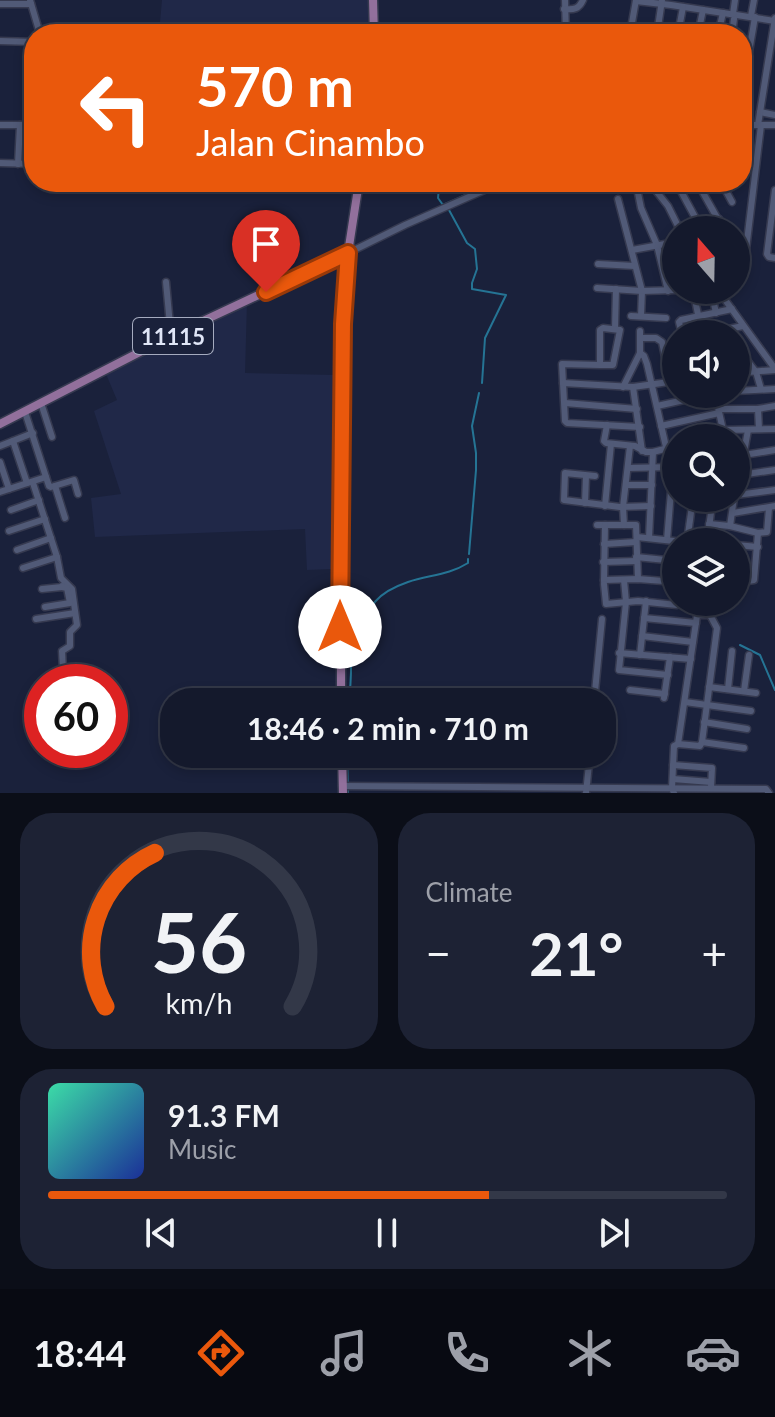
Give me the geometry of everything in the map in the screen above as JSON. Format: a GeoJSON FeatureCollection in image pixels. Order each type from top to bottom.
{"type":"FeatureCollection","features":[{"type":"Feature","properties":{"kind":"main road"},"geometry":{"type":"LineString","coordinates":[[373,0],[374,24]]}},
{"type":"Feature","properties":{"kind":"main road"},"geometry":{"type":"LineString","coordinates":[[341,688],[344,299],[357,192]]}},
{"type":"Feature","properties":{"kind":"main road","name":"11115"},"geometry":{"type":"LineString","coordinates":[[0,424],[171,336],[348,253]]}},
{"type":"Feature","properties":{"kind":"main road"},"geometry":{"type":"LineString","coordinates":[[343,768],[345,788]]}},
{"type":"Feature","properties":{"kind":"street"},"geometry":{"type":"LineString","coordinates":[[565,0],[565,24]]}},
{"type":"Feature","properties":{"kind":"street"},"geometry":{"type":"LineString","coordinates":[[564,9],[576,9],[583,0]]}},
{"type":"Feature","properties":{"kind":"street"},"geometry":{"type":"LineString","coordinates":[[711,11],[713,0]]}},
{"type":"Feature","properties":{"kind":"street"},"geometry":{"type":"LineString","coordinates":[[733,24],[735,0]]}},
{"type":"Feature","properties":{"kind":"street"},"geometry":{"type":"LineString","coordinates":[[752,25],[754,0]]}},
{"type":"Feature","properties":{"kind":"street"},"geometry":{"type":"LineString","coordinates":[[632,24],[636,1],[662,2],[733,16],[775,19],[766,94],[760,112],[750,216]]}},
{"type":"Feature","properties":{"kind":"street"},"geometry":{"type":"LineString","coordinates":[[0,4],[30,2],[37,24]]}},
{"type":"Feature","properties":{"kind":"street"},"geometry":{"type":"LineString","coordinates":[[659,24],[662,2]]}},
{"type":"Feature","properties":{"kind":"street"},"geometry":{"type":"LineString","coordinates":[[680,24],[683,7]]}},
{"type":"Feature","properties":{"kind":"street"},"geometry":{"type":"LineString","coordinates":[[700,24],[702,11]]}},
{"type":"Feature","properties":{"kind":"street"},"geometry":{"type":"LineString","coordinates":[[720,24],[723,13]]}},
{"type":"Feature","properties":{"kind":"street"},"geometry":{"type":"LineString","coordinates":[[0,41],[24,42]]}},
{"type":"Feature","properties":{"kind":"street"},"geometry":{"type":"LineString","coordinates":[[766,75],[775,77]]}},
{"type":"Feature","properties":{"kind":"street"},"geometry":{"type":"LineString","coordinates":[[760,112],[775,115]]}},
{"type":"Feature","properties":{"kind":"street"},"geometry":{"type":"LineString","coordinates":[[0,125],[24,125]]}},
{"type":"Feature","properties":{"kind":"street"},"geometry":{"type":"LineString","coordinates":[[18,164],[20,125]]}},
{"type":"Feature","properties":{"kind":"street"},"geometry":{"type":"LineString","coordinates":[[752,126],[775,125]]}},
{"type":"Feature","properties":{"kind":"street"},"geometry":{"type":"LineString","coordinates":[[0,163],[24,164]]}},
{"type":"Feature","properties":{"kind":"street"},"geometry":{"type":"LineString","coordinates":[[775,190],[773,228],[767,256],[775,258]]}},
{"type":"Feature","properties":{"kind":"street"},"geometry":{"type":"LineString","coordinates":[[348,253],[480,192]]}},
{"type":"Feature","properties":{"kind":"street"},"geometry":{"type":"LineString","coordinates":[[657,192],[673,216]]}},
{"type":"Feature","properties":{"kind":"street"},"geometry":{"type":"LineString","coordinates":[[682,192],[695,216]]}},
{"type":"Feature","properties":{"kind":"street"},"geometry":{"type":"LineString","coordinates":[[703,192],[717,216]]}},
{"type":"Feature","properties":{"kind":"street"},"geometry":{"type":"LineString","coordinates":[[728,192],[732,202]]}},
{"type":"Feature","properties":{"kind":"street"},"geometry":{"type":"LineString","coordinates":[[638,193],[662,260]]}},
{"type":"Feature","properties":{"kind":"street"},"geometry":{"type":"LineString","coordinates":[[618,199],[642,291],[641,316]]}},
{"type":"Feature","properties":{"kind":"street"},"geometry":{"type":"LineString","coordinates":[[632,250],[662,244]]}},
{"type":"Feature","properties":{"kind":"street"},"geometry":{"type":"LineString","coordinates":[[598,264],[635,266]]}},
{"type":"Feature","properties":{"kind":"street"},"geometry":{"type":"LineString","coordinates":[[166,282],[171,336]]}},
{"type":"Feature","properties":{"kind":"street"},"geometry":{"type":"LineString","coordinates":[[597,288],[662,290]]}},
{"type":"Feature","properties":{"kind":"street"},"geometry":{"type":"LineString","coordinates":[[615,328],[616,289]]}},
{"type":"Feature","properties":{"kind":"street"},"geometry":{"type":"LineString","coordinates":[[696,304],[699,320]]}},
{"type":"Feature","properties":{"kind":"street"},"geometry":{"type":"LineString","coordinates":[[714,304],[716,313]]}},
{"type":"Feature","properties":{"kind":"street"},"geometry":{"type":"LineString","coordinates":[[728,304],[739,320]]}},
{"type":"Feature","properties":{"kind":"street"},"geometry":{"type":"LineString","coordinates":[[684,320],[732,309]]}},
{"type":"Feature","properties":{"kind":"street"},"geometry":{"type":"LineString","coordinates":[[631,316],[666,318]]}},
{"type":"Feature","properties":{"kind":"street"},"geometry":{"type":"LineString","coordinates":[[600,365],[600,330],[620,330],[611,366],[558,363],[563,383],[565,421],[640,427]]}},
{"type":"Feature","properties":{"kind":"street"},"geometry":{"type":"LineString","coordinates":[[623,387],[640,353],[641,334],[662,342]]}},
{"type":"Feature","properties":{"kind":"street"},"geometry":{"type":"LineString","coordinates":[[750,335],[775,369],[750,372]]}},
{"type":"Feature","properties":{"kind":"street"},"geometry":{"type":"LineString","coordinates":[[640,353],[644,356],[662,430]]}},
{"type":"Feature","properties":{"kind":"street"},"geometry":{"type":"LineString","coordinates":[[573,384],[574,364]]}},
{"type":"Feature","properties":{"kind":"street"},"geometry":{"type":"LineString","coordinates":[[750,365],[756,372],[761,389]]}},
{"type":"Feature","properties":{"kind":"street"},"geometry":{"type":"LineString","coordinates":[[563,383],[623,387],[662,384]]}},
{"type":"Feature","properties":{"kind":"street"},"geometry":{"type":"LineString","coordinates":[[633,387],[642,451]]}},
{"type":"Feature","properties":{"kind":"street"},"geometry":{"type":"LineString","coordinates":[[750,390],[775,389]]}},
{"type":"Feature","properties":{"kind":"street"},"geometry":{"type":"LineString","coordinates":[[41,403],[52,437]]}},
{"type":"Feature","properties":{"kind":"street"},"geometry":{"type":"LineString","coordinates":[[565,403],[637,409]]}},
{"type":"Feature","properties":{"kind":"street"},"geometry":{"type":"LineString","coordinates":[[657,406],[662,405]]}},
{"type":"Feature","properties":{"kind":"street"},"geometry":{"type":"LineString","coordinates":[[661,426],[719,411],[775,406]]}},
{"type":"Feature","properties":{"kind":"street"},"geometry":{"type":"LineString","coordinates":[[718,408],[721,424]]}},
{"type":"Feature","properties":{"kind":"street"},"geometry":{"type":"LineString","coordinates":[[758,409],[759,429]]}},
{"type":"Feature","properties":{"kind":"street"},"geometry":{"type":"LineString","coordinates":[[25,412],[49,487],[74,480],[78,494]]}},
{"type":"Feature","properties":{"kind":"street"},"geometry":{"type":"LineString","coordinates":[[607,425],[604,442],[642,451],[662,449]]}},
{"type":"Feature","properties":{"kind":"street"},"geometry":{"type":"LineString","coordinates":[[750,430],[775,429]]}},
{"type":"Feature","properties":{"kind":"street"},"geometry":{"type":"LineString","coordinates":[[0,446],[33,433]]}},
{"type":"Feature","properties":{"kind":"street"},"geometry":{"type":"LineString","coordinates":[[13,441],[39,500],[57,557],[62,587]]}},
{"type":"Feature","properties":{"kind":"street"},"geometry":{"type":"LineString","coordinates":[[605,506],[611,444]]}},
{"type":"Feature","properties":{"kind":"street"},"geometry":{"type":"LineString","coordinates":[[624,525],[630,446]]}},
{"type":"Feature","properties":{"kind":"street"},"geometry":{"type":"LineString","coordinates":[[750,454],[775,450]]}},
{"type":"Feature","properties":{"kind":"street"},"geometry":{"type":"LineString","coordinates":[[649,538],[653,452]]}},
{"type":"Feature","properties":{"kind":"street"},"geometry":{"type":"LineString","coordinates":[[0,462],[9,489]]}},
{"type":"Feature","properties":{"kind":"street"},"geometry":{"type":"LineString","coordinates":[[628,468],[662,468]]}},
{"type":"Feature","properties":{"kind":"street"},"geometry":{"type":"LineString","coordinates":[[750,474],[775,470]]}},
{"type":"Feature","properties":{"kind":"street"},"geometry":{"type":"LineString","coordinates":[[555,473],[595,476]]}},
{"type":"Feature","properties":{"kind":"street"},"geometry":{"type":"LineString","coordinates":[[565,473],[564,499],[605,506],[651,506]]}},
{"type":"Feature","properties":{"kind":"street"},"geometry":{"type":"LineString","coordinates":[[585,503],[586,476]]}},
{"type":"Feature","properties":{"kind":"street"},"geometry":{"type":"LineString","coordinates":[[0,492],[46,477]]}},
{"type":"Feature","properties":{"kind":"street"},"geometry":{"type":"LineString","coordinates":[[626,485],[652,485]]}},
{"type":"Feature","properties":{"kind":"street"},"geometry":{"type":"LineString","coordinates":[[55,486],[65,518]]}},
{"type":"Feature","properties":{"kind":"street"},"geometry":{"type":"LineString","coordinates":[[750,494],[775,490]]}},
{"type":"Feature","properties":{"kind":"street"},"geometry":{"type":"LineString","coordinates":[[11,510],[39,500]]}},
{"type":"Feature","properties":{"kind":"street"},"geometry":{"type":"LineString","coordinates":[[709,524],[767,532],[772,507],[733,513],[730,526]]}},
{"type":"Feature","properties":{"kind":"street"},"geometry":{"type":"LineString","coordinates":[[709,528],[711,512]]}},
{"type":"Feature","properties":{"kind":"street"},"geometry":{"type":"LineString","coordinates":[[9,531],[45,519]]}},
{"type":"Feature","properties":{"kind":"street"},"geometry":{"type":"LineString","coordinates":[[638,579],[636,525],[601,525],[606,604],[662,602]]}},
{"type":"Feature","properties":{"kind":"street"},"geometry":{"type":"LineString","coordinates":[[750,581],[754,580],[758,533]]}},
{"type":"Feature","properties":{"kind":"street"},"geometry":{"type":"LineString","coordinates":[[17,550],[51,538]]}},
{"type":"Feature","properties":{"kind":"street"},"geometry":{"type":"LineString","coordinates":[[604,544],[636,539],[662,539]]}},
{"type":"Feature","properties":{"kind":"street"},"geometry":{"type":"LineString","coordinates":[[750,547],[758,547]]}},
{"type":"Feature","properties":{"kind":"street"},"geometry":{"type":"LineString","coordinates":[[23,568],[57,557]]}},
{"type":"Feature","properties":{"kind":"street"},"geometry":{"type":"LineString","coordinates":[[603,562],[662,560]]}},
{"type":"Feature","properties":{"kind":"street"},"geometry":{"type":"LineString","coordinates":[[61,578],[72,589],[77,625],[70,632],[70,646],[62,651],[63,664]]}},
{"type":"Feature","properties":{"kind":"street"},"geometry":{"type":"LineString","coordinates":[[624,580],[626,602],[619,670],[668,675]]}},
{"type":"Feature","properties":{"kind":"street"},"geometry":{"type":"LineString","coordinates":[[604,582],[662,581]]}},
{"type":"Feature","properties":{"kind":"street"},"geometry":{"type":"LineString","coordinates":[[42,589],[62,587],[69,592],[70,603],[45,607]]}},
{"type":"Feature","properties":{"kind":"street"},"geometry":{"type":"LineString","coordinates":[[640,655],[646,601]]}},
{"type":"Feature","properties":{"kind":"street"},"geometry":{"type":"LineString","coordinates":[[36,619],[75,613]]}},
{"type":"Feature","properties":{"kind":"street"},"geometry":{"type":"LineString","coordinates":[[675,621],[676,616]]}},
{"type":"Feature","properties":{"kind":"street"},"geometry":{"type":"LineString","coordinates":[[673,791],[674,746],[678,744],[697,616]]}},
{"type":"Feature","properties":{"kind":"street"},"geometry":{"type":"LineString","coordinates":[[644,618],[675,621],[707,616]]}},
{"type":"Feature","properties":{"kind":"street"},"geometry":{"type":"LineString","coordinates":[[678,744],[700,746],[702,742],[717,628],[711,616]]}},
{"type":"Feature","properties":{"kind":"street"},"geometry":{"type":"LineString","coordinates":[[595,688],[602,619]]}},
{"type":"Feature","properties":{"kind":"street"},"geometry":{"type":"LineString","coordinates":[[642,636],[693,642]]}},
{"type":"Feature","properties":{"kind":"street"},"geometry":{"type":"LineString","coordinates":[[728,689],[732,651]]}},
{"type":"Feature","properties":{"kind":"street"},"geometry":{"type":"LineString","coordinates":[[619,653],[691,659]]}},
{"type":"Feature","properties":{"kind":"street"},"geometry":{"type":"LineString","coordinates":[[744,691],[749,655]]}},
{"type":"Feature","properties":{"kind":"street"},"geometry":{"type":"LineString","coordinates":[[630,690],[665,696],[670,657]]}},
{"type":"Feature","properties":{"kind":"street"},"geometry":{"type":"LineString","coordinates":[[709,687],[756,693]]}},
{"type":"Feature","properties":{"kind":"street"},"geometry":{"type":"LineString","coordinates":[[685,702],[751,711]]}},
{"type":"Feature","properties":{"kind":"street"},"geometry":{"type":"LineString","coordinates":[[704,722],[747,729]]}},
{"type":"Feature","properties":{"kind":"street"},"geometry":{"type":"LineString","coordinates":[[702,742],[744,748]]}},
{"type":"Feature","properties":{"kind":"street"},"geometry":{"type":"LineString","coordinates":[[673,765],[712,768],[711,785]]}},
{"type":"Feature","properties":{"kind":"street"},"geometry":{"type":"LineString","coordinates":[[587,790],[589,768]]}},
{"type":"Feature","properties":{"kind":"street"},"geometry":{"type":"LineString","coordinates":[[673,779],[766,789],[769,793]]}},
{"type":"Feature","properties":{"kind":"street"},"geometry":{"type":"LineString","coordinates":[[345,788],[673,791],[711,785]]}},
{"type":"Feature","properties":{"kind":"shaded area"},"geometry":{"type":"Polygon","coordinates":[[[162,0],[369,0],[370,24],[160,24],[162,0]]]}},
{"type":"Feature","properties":{"kind":"shaded area"},"geometry":{"type":"Polygon","coordinates":[[[247,301],[245,373],[334,375],[331,569],[307,570],[305,529],[95,537],[91,498],[121,494],[94,411],[117,400],[106,374],[247,301]]]}},
{"type":"Feature","properties":{"kind":"waterway"},"geometry":{"type":"LineString","coordinates":[[439,192],[438,198],[443,205]]}},
{"type":"Feature","properties":{"kind":"waterway"},"geometry":{"type":"LineString","coordinates":[[443,205],[472,192]]}},
{"type":"Feature","properties":{"kind":"waterway"},"geometry":{"type":"LineString","coordinates":[[449,210],[467,243],[475,249],[477,269],[472,289],[506,295],[485,338],[482,383]]}},
{"type":"Feature","properties":{"kind":"waterway"},"geometry":{"type":"LineString","coordinates":[[469,554],[476,470],[472,426],[479,393]]}},
{"type":"Feature","properties":{"kind":"waterway"},"geometry":{"type":"LineString","coordinates":[[350,688],[352,649],[366,615],[376,601],[397,586],[454,570],[468,563],[468,559]]}},
{"type":"Feature","properties":{"kind":"waterway"},"geometry":{"type":"LineString","coordinates":[[740,645],[760,655],[775,690]]}},
{"type":"Feature","properties":{"kind":"waterway"},"geometry":{"type":"LineString","coordinates":[[347,768],[348,793]]}},
{"type":"Feature","properties":{"kind":"route"},"geometry":{"type":"LineString","coordinates":[[266,292],[348,253],[343,324],[340,627]]}}]}
